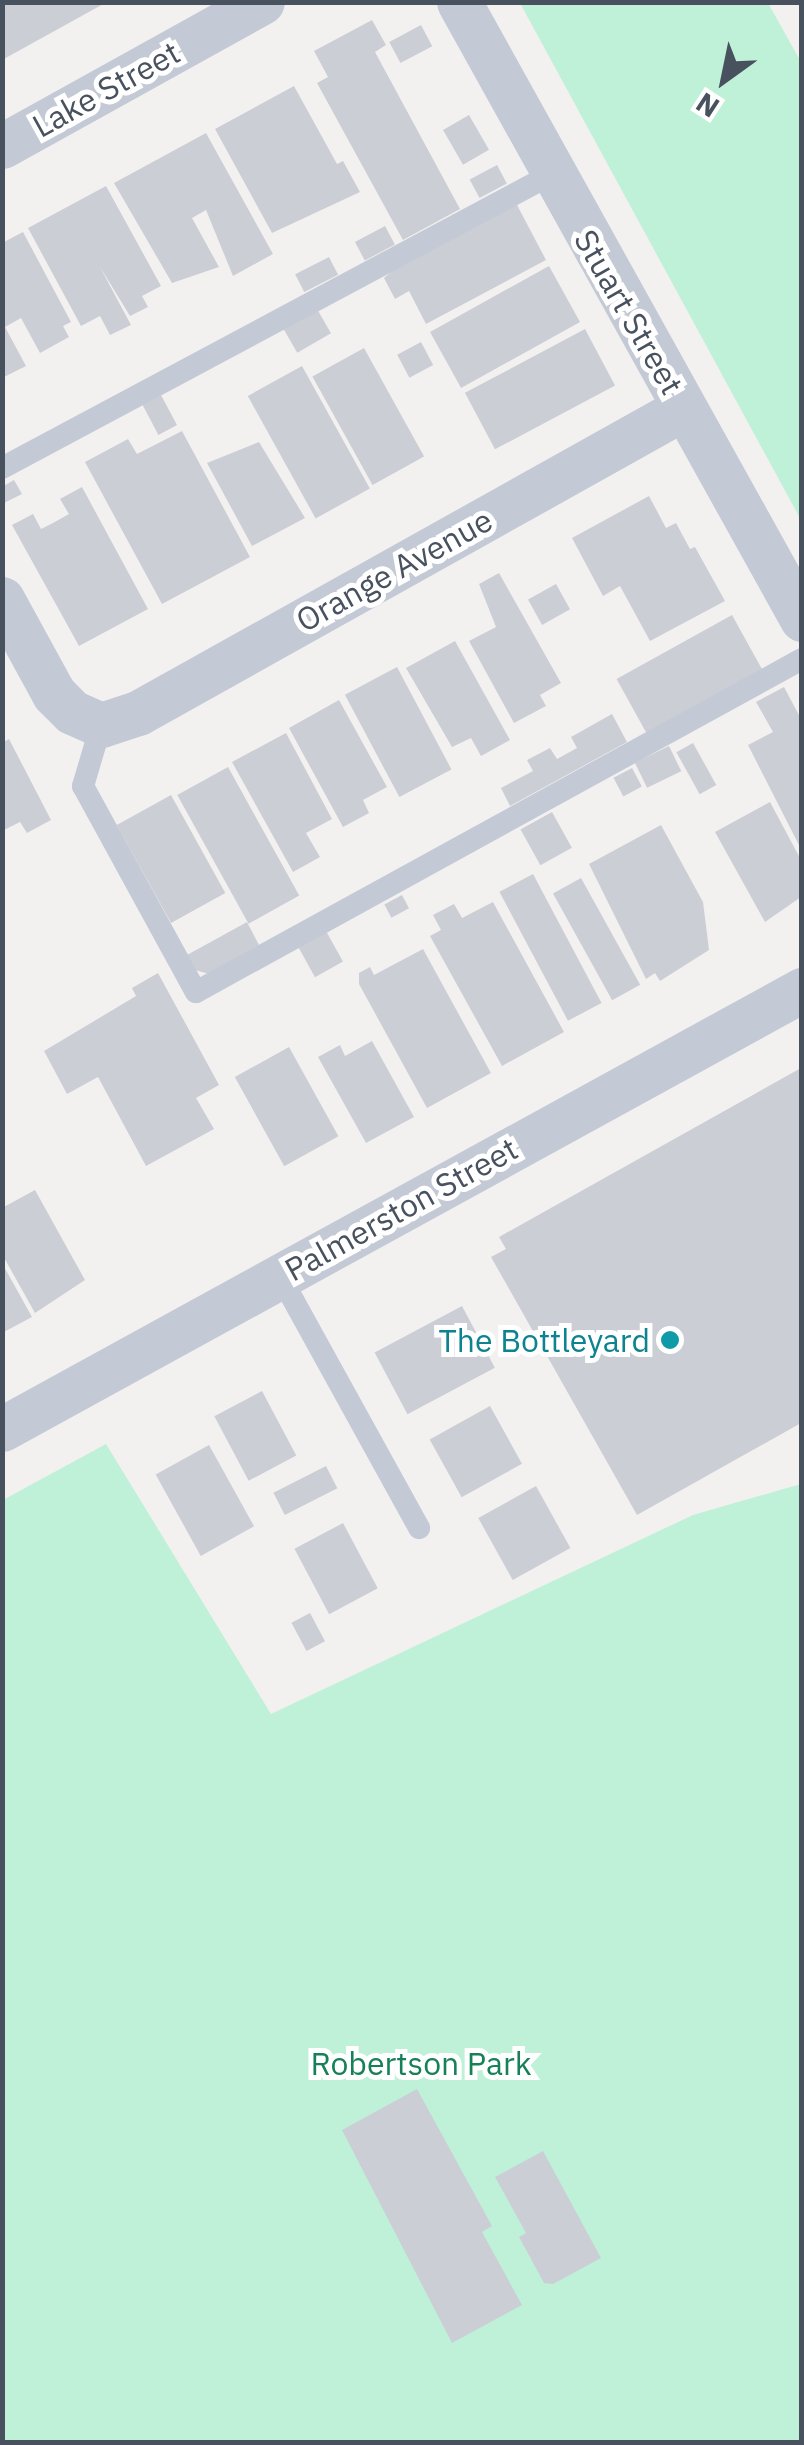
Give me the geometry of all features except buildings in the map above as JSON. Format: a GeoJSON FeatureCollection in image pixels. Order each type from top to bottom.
{"type":"FeatureCollection","features":[{"type":"Feature","properties":{"kind":"street","name":"Lake Street"},"geometry":{"type":"LineString","coordinates":[[2,146],[262,2]]}},
{"type":"Feature","properties":{"kind":"street","name":"Stuart Street"},"geometry":{"type":"LineString","coordinates":[[458,2],[550,175],[802,619]]}},
{"type":"Feature","properties":{"kind":"street","name":"Orange Avenue"},"geometry":{"type":"LineString","coordinates":[[101,725],[138,713],[684,408]]}},
{"type":"Feature","properties":{"kind":"street"},"geometry":{"type":"LineString","coordinates":[[2,599],[54,694],[72,712],[101,725]]}},
{"type":"Feature","properties":{"kind":"street","name":"Palmerston Street"},"geometry":{"type":"LineString","coordinates":[[2,1430],[802,990]]}},
{"type":"Feature","properties":{"kind":"lane"},"geometry":{"type":"LineString","coordinates":[[2,468],[550,175]]}},
{"type":"Feature","properties":{"kind":"lane"},"geometry":{"type":"LineString","coordinates":[[101,725],[83,786],[196,992],[802,659]]}},
{"type":"Feature","properties":{"kind":"lane"},"geometry":{"type":"LineString","coordinates":[[280,1276],[418,1528]]}},
{"type":"Feature","properties":{"kind":"green space"},"geometry":{"type":"Polygon","coordinates":[[[520,3],[768,3],[801,62],[801,520],[520,3]]]}},
{"type":"Feature","properties":{"kind":"green space","name":"Robertson Park"},"geometry":{"type":"Polygon","coordinates":[[[106,1444],[271,1714],[693,1515],[801,1484],[801,2442],[3,2442],[3,1500],[106,1444]]]}},
{"type":"Feature","properties":{"kind":"place","name":"The Bottleyard"},"geometry":{"type":"Point","coordinates":[670,1340]}}]}
